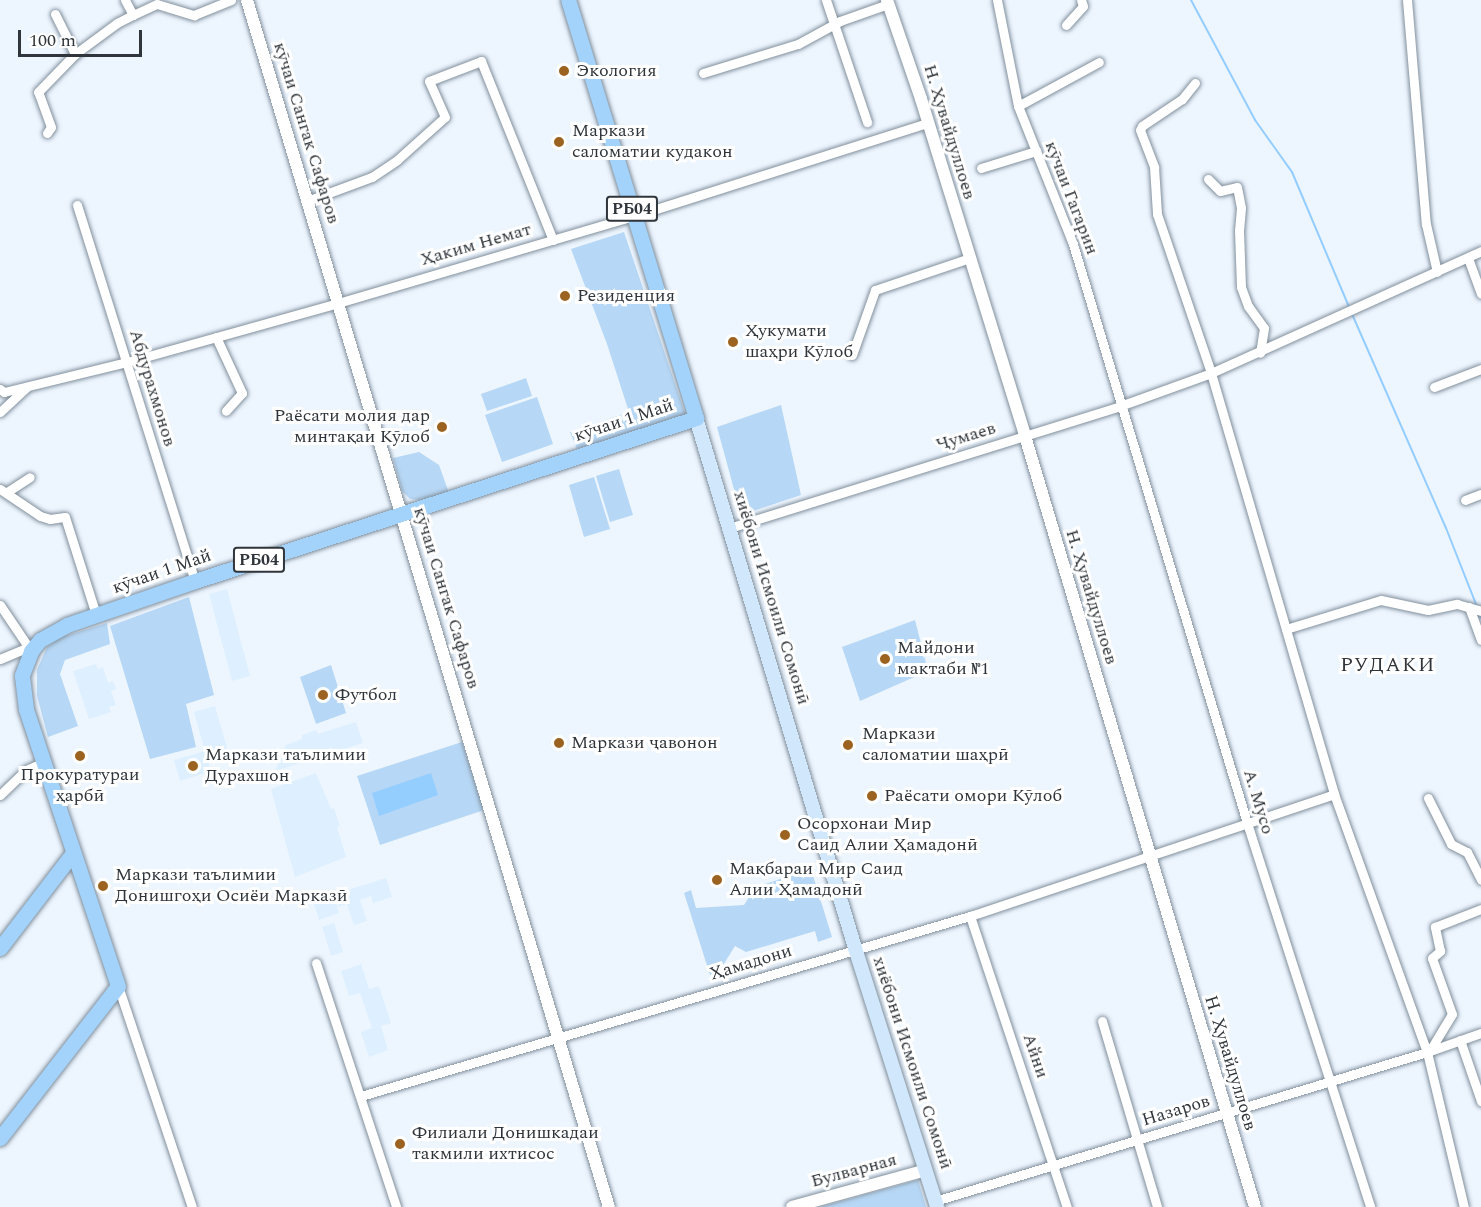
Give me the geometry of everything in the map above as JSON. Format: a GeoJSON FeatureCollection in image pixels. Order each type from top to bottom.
{"type":"FeatureCollection","features":[{"type":"Feature","properties":{"kind":"main road","name":"хиёбони Исмоили Сомонӣ"},"geometry":{"type":"LineString","coordinates":[[568,0],[855,948],[936,1204]]}},
{"type":"Feature","properties":{"kind":"main road","name":"кӯчаи 1 Май"},"geometry":{"type":"LineString","coordinates":[[30,649],[53,631],[96,615],[696,418]]}},
{"type":"Feature","properties":{"kind":"main road"},"geometry":{"type":"LineString","coordinates":[[0,1138],[118,986],[26,709],[22,675],[30,649]]}},
{"type":"Feature","properties":{"kind":"main road"},"geometry":{"type":"LineString","coordinates":[[0,948],[73,853]]}},
{"type":"Feature","properties":{"kind":"street"},"geometry":{"type":"LineString","coordinates":[[125,0],[133,15]]}},
{"type":"Feature","properties":{"kind":"street"},"geometry":{"type":"LineString","coordinates":[[47,133],[51,127],[38,92],[75,54],[117,23],[157,4],[194,15],[231,0]]}},
{"type":"Feature","properties":{"kind":"street","name":"кӯчаи Сангак Сафаров"},"geometry":{"type":"LineString","coordinates":[[247,0],[609,1207]]}},
{"type":"Feature","properties":{"kind":"street"},"geometry":{"type":"LineString","coordinates":[[826,0],[867,122]]}},
{"type":"Feature","properties":{"kind":"street","name":"кӯчаи Гагарин"},"geometry":{"type":"LineString","coordinates":[[996,0],[1018,106],[1073,244],[1120,406]]}},
{"type":"Feature","properties":{"kind":"street"},"geometry":{"type":"LineString","coordinates":[[1407,0],[1426,224],[1437,272]]}},
{"type":"Feature","properties":{"kind":"street"},"geometry":{"type":"LineString","coordinates":[[703,73],[798,44],[834,24],[888,2]]}},
{"type":"Feature","properties":{"kind":"street","name":"Н. Ҳувайдуллоев"},"geometry":{"type":"LineString","coordinates":[[888,2],[970,258],[1255,1207]]}},
{"type":"Feature","properties":{"kind":"street"},"geometry":{"type":"LineString","coordinates":[[1066,25],[1085,2]]}},
{"type":"Feature","properties":{"kind":"street"},"geometry":{"type":"LineString","coordinates":[[55,14],[75,54]]}},
{"type":"Feature","properties":{"kind":"street"},"geometry":{"type":"LineString","coordinates":[[308,201],[372,177],[397,160],[445,117],[429,81],[482,62],[553,240]]}},
{"type":"Feature","properties":{"kind":"street"},"geometry":{"type":"LineString","coordinates":[[1018,106],[1058,81],[1099,62]]}},
{"type":"Feature","properties":{"kind":"street"},"geometry":{"type":"LineString","coordinates":[[1195,82],[1182,99],[1142,126],[1140,130],[1154,167],[1156,214],[1211,373],[1334,794],[1428,1052],[1464,1207]]}},
{"type":"Feature","properties":{"kind":"street","name":"Ҳаким Немат"},"geometry":{"type":"LineString","coordinates":[[0,389],[4,392],[127,362],[338,303],[634,216],[928,123]]}},
{"type":"Feature","properties":{"kind":"street"},"geometry":{"type":"LineString","coordinates":[[981,168],[1036,151]]}},
{"type":"Feature","properties":{"kind":"street"},"geometry":{"type":"LineString","coordinates":[[1208,179],[1220,191],[1238,187],[1241,208],[1239,230],[1241,287],[1248,306],[1264,328],[1260,352]]}},
{"type":"Feature","properties":{"kind":"street","name":"Абдурахмонов"},"geometry":{"type":"LineString","coordinates":[[77,205],[195,581]]}},
{"type":"Feature","properties":{"kind":"street","name":"Ҷумаев"},"geometry":{"type":"LineString","coordinates":[[729,528],[1120,406],[1211,373],[1481,251]]}},
{"type":"Feature","properties":{"kind":"street"},"geometry":{"type":"LineString","coordinates":[[852,355],[875,290],[970,258]]}},
{"type":"Feature","properties":{"kind":"street"},"geometry":{"type":"LineString","coordinates":[[1468,258],[1481,294]]}},
{"type":"Feature","properties":{"kind":"street"},"geometry":{"type":"LineString","coordinates":[[216,337],[242,393],[226,411]]}},
{"type":"Feature","properties":{"kind":"street"},"geometry":{"type":"LineString","coordinates":[[1434,387],[1481,369]]}},
{"type":"Feature","properties":{"kind":"street"},"geometry":{"type":"LineString","coordinates":[[0,412],[28,386]]}},
{"type":"Feature","properties":{"kind":"street","name":"А. Мусо"},"geometry":{"type":"LineString","coordinates":[[1120,406],[1247,823],[1370,1207]]}},
{"type":"Feature","properties":{"kind":"street"},"geometry":{"type":"LineString","coordinates":[[30,477],[4,490],[40,516],[50,519],[65,517],[96,615]]}},
{"type":"Feature","properties":{"kind":"street"},"geometry":{"type":"LineString","coordinates":[[1465,500],[1481,494]]}},
{"type":"Feature","properties":{"kind":"street"},"geometry":{"type":"LineString","coordinates":[[1286,629],[1381,600],[1428,610],[1457,604],[1481,611]]}},
{"type":"Feature","properties":{"kind":"street"},"geometry":{"type":"LineString","coordinates":[[0,605],[30,649],[0,659]]}},
{"type":"Feature","properties":{"kind":"street"},"geometry":{"type":"LineString","coordinates":[[1469,607],[1481,640]]}},
{"type":"Feature","properties":{"kind":"street"},"geometry":{"type":"LineString","coordinates":[[0,795],[26,770],[44,762]]}},
{"type":"Feature","properties":{"kind":"street","name":"Ҳамадони"},"geometry":{"type":"LineString","coordinates":[[360,1096],[970,915],[1334,794]]}},
{"type":"Feature","properties":{"kind":"street"},"geometry":{"type":"LineString","coordinates":[[1428,798],[1451,844],[1467,852],[1481,880]]}},
{"type":"Feature","properties":{"kind":"street"},"geometry":{"type":"LineString","coordinates":[[1428,1052],[1452,1014],[1432,958],[1440,951],[1435,927],[1481,909]]}},
{"type":"Feature","properties":{"kind":"street","name":"Айни"},"geometry":{"type":"LineString","coordinates":[[970,915],[1067,1207]]}},
{"type":"Feature","properties":{"kind":"street"},"geometry":{"type":"LineString","coordinates":[[316,963],[396,1207]]}},
{"type":"Feature","properties":{"kind":"street"},"geometry":{"type":"LineString","coordinates":[[118,986],[192,1207]]}},
{"type":"Feature","properties":{"kind":"street"},"geometry":{"type":"LineString","coordinates":[[1102,1021],[1157,1207]]}},
{"type":"Feature","properties":{"kind":"street","name":"Назаров"},"geometry":{"type":"LineString","coordinates":[[936,1204],[1054,1165],[1428,1052],[1481,1033]]}},
{"type":"Feature","properties":{"kind":"street"},"geometry":{"type":"LineString","coordinates":[[1460,1040],[1481,1101]]}},
{"type":"Feature","properties":{"kind":"street","name":"Булварная"},"geometry":{"type":"LineString","coordinates":[[792,1207],[926,1170]]}},
{"type":"Feature","properties":{"kind":"shaded area"},"geometry":{"type":"Polygon","coordinates":[[[624,232],[686,416],[577,449],[570,432],[629,412],[607,344],[571,249],[624,232]]]}},
{"type":"Feature","properties":{"kind":"shaded area"},"geometry":{"type":"Polygon","coordinates":[[[526,378],[532,396],[487,411],[481,394],[526,378]]]}},
{"type":"Feature","properties":{"kind":"shaded area"},"geometry":{"type":"Polygon","coordinates":[[[537,397],[553,444],[502,462],[485,415],[537,397]]]}},
{"type":"Feature","properties":{"kind":"shaded area"},"geometry":{"type":"Polygon","coordinates":[[[781,405],[801,495],[741,515],[717,427],[781,405]]]}},
{"type":"Feature","properties":{"kind":"shaded area"},"geometry":{"type":"Polygon","coordinates":[[[419,452],[439,465],[449,493],[421,500],[410,499],[402,491],[393,458],[419,452]]]}},
{"type":"Feature","properties":{"kind":"shaded area"},"geometry":{"type":"Polygon","coordinates":[[[619,469],[633,515],[610,522],[596,476],[619,469]]]}},
{"type":"Feature","properties":{"kind":"shaded area"},"geometry":{"type":"Polygon","coordinates":[[[594,477],[610,529],[584,537],[569,485],[594,477]]]}},
{"type":"Feature","properties":{"kind":"shaded area"},"geometry":{"type":"Polygon","coordinates":[[[227,589],[250,676],[232,681],[209,594],[227,589]]]}},
{"type":"Feature","properties":{"kind":"shaded area"},"geometry":{"type":"Polygon","coordinates":[[[189,597],[214,695],[186,704],[196,747],[150,759],[110,626],[189,597]]]}},
{"type":"Feature","properties":{"kind":"shaded area","name":"Майдони мактаби №1"},"geometry":{"type":"Polygon","coordinates":[[[915,620],[928,671],[860,701],[842,647],[915,620]]]}},
{"type":"Feature","properties":{"kind":"shaded area"},"geometry":{"type":"Polygon","coordinates":[[[107,623],[110,644],[65,660],[60,674],[78,726],[48,737],[37,696],[37,670],[47,647],[59,638],[107,623]]]}},
{"type":"Feature","properties":{"kind":"shaded area"},"geometry":{"type":"Polygon","coordinates":[[[96,664],[98,669],[103,667],[108,683],[113,681],[116,689],[111,691],[116,705],[109,707],[111,712],[89,719],[73,671],[96,664]]]}},
{"type":"Feature","properties":{"kind":"shaded area","name":"Футбол"},"geometry":{"type":"Polygon","coordinates":[[[331,665],[346,713],[316,724],[300,677],[331,665]]]}},
{"type":"Feature","properties":{"kind":"shaded area"},"geometry":{"type":"Polygon","coordinates":[[[215,706],[229,755],[208,761],[211,771],[180,781],[174,760],[205,751],[194,712],[215,706]]]}},
{"type":"Feature","properties":{"kind":"shaded area"},"geometry":{"type":"Polygon","coordinates":[[[356,722],[363,743],[324,755],[325,758],[312,763],[310,760],[275,771],[286,745],[302,739],[302,735],[316,730],[318,734],[356,722]]]}},
{"type":"Feature","properties":{"kind":"shaded area"},"geometry":{"type":"Polygon","coordinates":[[[462,742],[484,810],[380,845],[357,776],[462,742]]]}},
{"type":"Feature","properties":{"kind":"shaded area"},"geometry":{"type":"Polygon","coordinates":[[[316,773],[331,809],[334,808],[346,857],[295,877],[271,789],[316,773]]]}},
{"type":"Feature","properties":{"kind":"shaded area"},"geometry":{"type":"Polygon","coordinates":[[[431,773],[438,795],[379,816],[372,793],[431,773]]]}},
{"type":"Feature","properties":{"kind":"shaded area"},"geometry":{"type":"Polygon","coordinates":[[[811,869],[832,937],[818,942],[815,931],[746,952],[735,946],[720,970],[710,975],[684,893],[691,890],[696,908],[744,905],[751,894],[768,893],[765,884],[811,869]]]}},
{"type":"Feature","properties":{"kind":"shaded area"},"geometry":{"type":"Polygon","coordinates":[[[386,878],[392,897],[373,903],[371,896],[360,900],[367,921],[354,925],[347,904],[337,907],[339,913],[319,920],[313,901],[386,878]]]}},
{"type":"Feature","properties":{"kind":"shaded area"},"geometry":{"type":"Polygon","coordinates":[[[334,923],[343,952],[331,956],[322,927],[334,923]]]}},
{"type":"Feature","properties":{"kind":"shaded area"},"geometry":{"type":"Polygon","coordinates":[[[361,964],[369,989],[379,986],[391,1023],[381,1026],[388,1050],[369,1057],[361,1032],[372,1028],[360,993],[349,996],[341,971],[361,964]]]}},
{"type":"Feature","properties":{"kind":"shaded area"},"geometry":{"type":"Polygon","coordinates":[[[918,1180],[926,1207],[820,1207],[918,1180]]]}},
{"type":"Feature","properties":{"kind":"waterway"},"geometry":{"type":"LineString","coordinates":[[1191,0],[1255,120],[1292,172],[1350,309]]}},
{"type":"Feature","properties":{"kind":"waterway"},"geometry":{"type":"LineString","coordinates":[[1352,314],[1446,528],[1476,604]]}},
{"type":"Feature","properties":{"kind":"place","name":"Экология"},"geometry":{"type":"Point","coordinates":[564,71]}},
{"type":"Feature","properties":{"kind":"place","name":"Маркази саломатии кудакон"},"geometry":{"type":"Point","coordinates":[559,142]}},
{"type":"Feature","properties":{"kind":"place","name":"Резиденция"},"geometry":{"type":"Point","coordinates":[565,296]}},
{"type":"Feature","properties":{"kind":"place","name":"Ҳукумати шаҳри Кӯлоб"},"geometry":{"type":"Point","coordinates":[733,342]}},
{"type":"Feature","properties":{"kind":"place","name":"Раёсати молия дар минтақаи Кӯлоб"},"geometry":{"type":"Point","coordinates":[442,427]}},
{"type":"Feature","properties":{"kind":"place","name":"Майдони мактаби №1"},"geometry":{"type":"Point","coordinates":[885,659]}},
{"type":"Feature","properties":{"kind":"place","name":"Футбол"},"geometry":{"type":"Point","coordinates":[323,695]}},
{"type":"Feature","properties":{"kind":"place","name":"Маркази ҷавонон"},"geometry":{"type":"Point","coordinates":[559,743]}},
{"type":"Feature","properties":{"kind":"place","name":"Маркази саломатии шаҳрӣ"},"geometry":{"type":"Point","coordinates":[848,745]}},
{"type":"Feature","properties":{"kind":"place","name":"Прокуратураи ҳарбӣ"},"geometry":{"type":"Point","coordinates":[80,756]}},
{"type":"Feature","properties":{"kind":"place","name":"Маркази таълимии Дурахшон"},"geometry":{"type":"Point","coordinates":[193,766]}},
{"type":"Feature","properties":{"kind":"place","name":"Раёсати омори Кӯлоб"},"geometry":{"type":"Point","coordinates":[872,796]}},
{"type":"Feature","properties":{"kind":"place","name":"Осорхонаи Мир Саид Алии Ҳамадонӣ"},"geometry":{"type":"Point","coordinates":[785,835]}},
{"type":"Feature","properties":{"kind":"place","name":"Мақбараи Мир Саид Алии Ҳамадонӣ"},"geometry":{"type":"Point","coordinates":[717,880]}},
{"type":"Feature","properties":{"kind":"place","name":"Маркази таълимии Донишгоҳи Осиёи Марказӣ"},"geometry":{"type":"Point","coordinates":[103,886]}},
{"type":"Feature","properties":{"kind":"place","name":"Филиали Донишкадаи такмили ихтисос"},"geometry":{"type":"Point","coordinates":[400,1144]}},
{"type":"Feature","properties":{"kind":"district","name":"РУДАКИ"},"geometry":{"type":"Point","coordinates":[1388,665]}}]}
